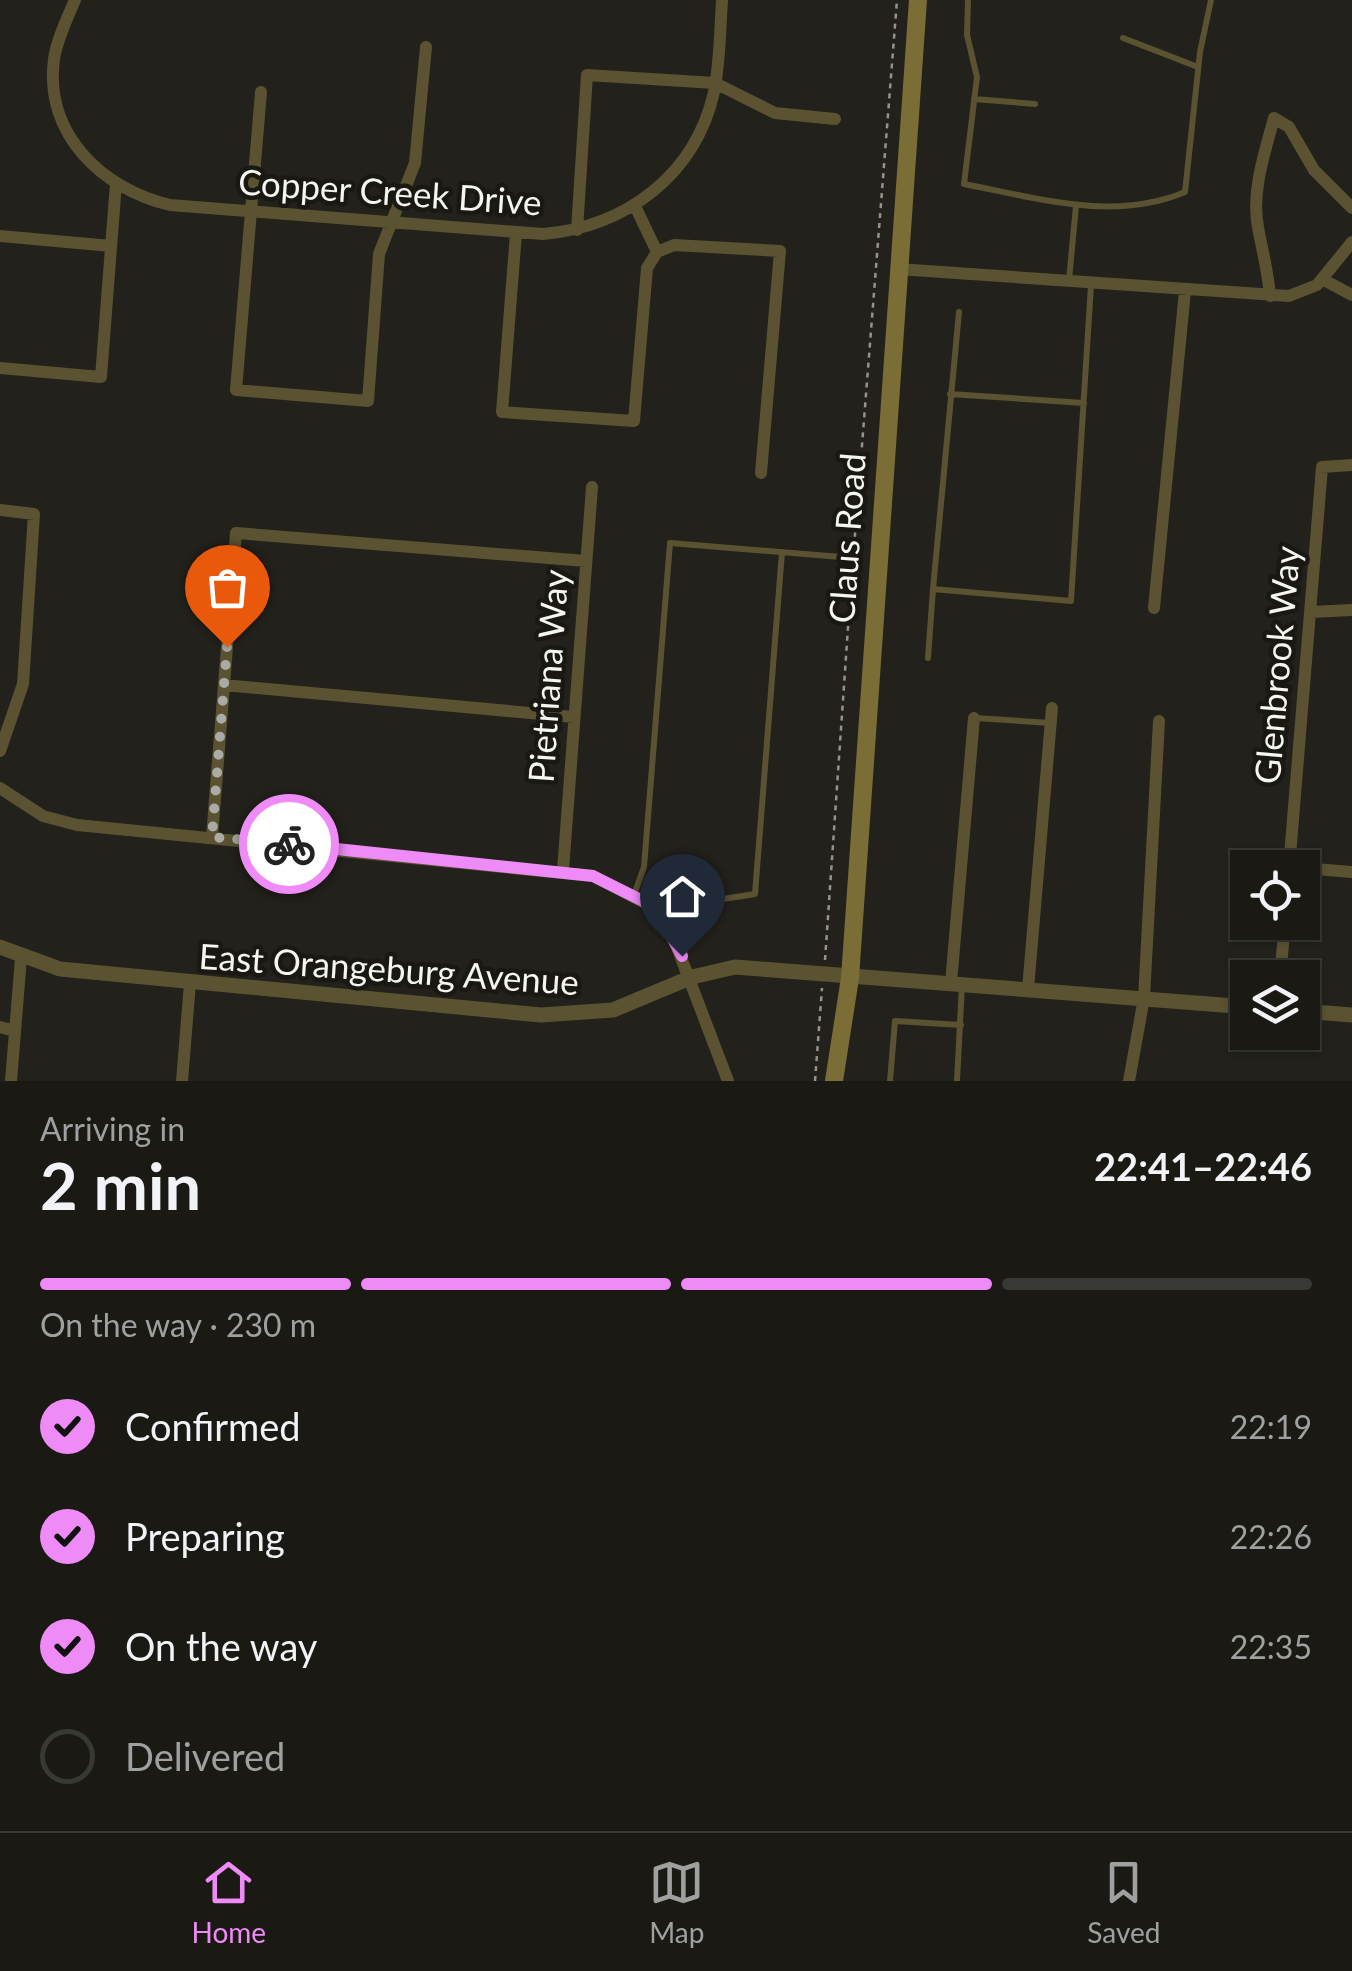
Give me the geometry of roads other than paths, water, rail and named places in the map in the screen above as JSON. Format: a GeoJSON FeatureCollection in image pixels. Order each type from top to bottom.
{"type":"FeatureCollection","features":[{"type":"Feature","properties":{"kind":"main road","name":"Claus Road"},"geometry":{"type":"LineString","coordinates":[[834,1081],[850,978],[918,0]]}},
{"type":"Feature","properties":{"kind":"street","name":"Copper Creek Drive"},"geometry":{"type":"LineString","coordinates":[[76,0],[54,58],[54,96],[74,144],[116,183],[170,204],[516,232],[578,230],[635,206],[684,160],[708,114],[715,83],[722,0]]}},
{"type":"Feature","properties":{"kind":"street"},"geometry":{"type":"LineString","coordinates":[[261,92],[236,390],[368,401],[379,254],[414,163],[426,47]]}},
{"type":"Feature","properties":{"kind":"street"},"geometry":{"type":"LineString","coordinates":[[578,230],[587,75],[715,83],[775,113],[835,119]]}},
{"type":"Feature","properties":{"kind":"street"},"geometry":{"type":"LineString","coordinates":[[1270,296],[1267,254],[1258,226],[1258,194],[1274,118],[1289,127],[1314,170],[1352,208]]}},
{"type":"Feature","properties":{"kind":"street"},"geometry":{"type":"LineString","coordinates":[[0,368],[100,377],[116,183]]}},
{"type":"Feature","properties":{"kind":"street"},"geometry":{"type":"LineString","coordinates":[[635,206],[656,252]]}},
{"type":"Feature","properties":{"kind":"street"},"geometry":{"type":"LineString","coordinates":[[516,232],[502,412],[634,421],[647,268],[656,252],[674,245],[780,251],[761,473]]}},
{"type":"Feature","properties":{"kind":"street"},"geometry":{"type":"LineString","coordinates":[[0,236],[111,246]]}},
{"type":"Feature","properties":{"kind":"street"},"geometry":{"type":"LineString","coordinates":[[898,269],[1270,296],[1306,293],[1352,242]]}},
{"type":"Feature","properties":{"kind":"street"},"geometry":{"type":"LineString","coordinates":[[1322,279],[1352,296]]}},
{"type":"Feature","properties":{"kind":"street"},"geometry":{"type":"LineString","coordinates":[[1154,608],[1184,292]]}},
{"type":"Feature","properties":{"kind":"street","name":"Glenbrook Way"},"geometry":{"type":"LineString","coordinates":[[1291,850],[1322,467],[1352,465]]}},
{"type":"Feature","properties":{"kind":"street","name":"Pietriana Way"},"geometry":{"type":"LineString","coordinates":[[562,870],[592,487]]}},
{"type":"Feature","properties":{"kind":"street"},"geometry":{"type":"LineString","coordinates":[[0,510],[34,514],[22,684],[0,751]]}},
{"type":"Feature","properties":{"kind":"street"},"geometry":{"type":"LineString","coordinates":[[212,837],[236,533],[586,561]]}},
{"type":"Feature","properties":{"kind":"street"},"geometry":{"type":"LineString","coordinates":[[1312,612],[1352,610]]}},
{"type":"Feature","properties":{"kind":"street"},"geometry":{"type":"LineString","coordinates":[[224,685],[574,717]]}},
{"type":"Feature","properties":{"kind":"street"},"geometry":{"type":"LineString","coordinates":[[1028,989],[1052,708]]}},
{"type":"Feature","properties":{"kind":"street"},"geometry":{"type":"LineString","coordinates":[[957,983],[974,718]]}},
{"type":"Feature","properties":{"kind":"street"},"geometry":{"type":"LineString","coordinates":[[1129,1081],[1144,998],[1160,721]]}},
{"type":"Feature","properties":{"kind":"street"},"geometry":{"type":"LineString","coordinates":[[0,788],[27,808],[60,822],[593,876],[634,896],[664,922],[692,977],[694,998],[716,1041],[728,1081]]}},
{"type":"Feature","properties":{"kind":"street"},"geometry":{"type":"LineString","coordinates":[[1320,869],[1352,872]]}},
{"type":"Feature","properties":{"kind":"street","name":"East Orangeburg Avenue"},"geometry":{"type":"LineString","coordinates":[[0,947],[20,958],[60,969],[566,1016],[614,1010],[692,977],[735,967],[1230,1005]]}},
{"type":"Feature","properties":{"kind":"street"},"geometry":{"type":"LineString","coordinates":[[12,1081],[20,958]]}},
{"type":"Feature","properties":{"kind":"street"},"geometry":{"type":"LineString","coordinates":[[182,1081],[190,983]]}},
{"type":"Feature","properties":{"kind":"street"},"geometry":{"type":"LineString","coordinates":[[1320,1012],[1352,1015]]}},
{"type":"Feature","properties":{"kind":"street"},"geometry":{"type":"LineString","coordinates":[[0,1027],[16,1031]]}},
{"type":"Feature","properties":{"kind":"lane"},"geometry":{"type":"LineString","coordinates":[[968,0],[967,35],[977,78],[964,184],[1076,206],[1151,206],[1185,192],[1198,67],[1212,0]]}},
{"type":"Feature","properties":{"kind":"lane"},"geometry":{"type":"LineString","coordinates":[[1123,38],[1198,67]]}},
{"type":"Feature","properties":{"kind":"lane"},"geometry":{"type":"LineString","coordinates":[[974,99],[1035,104]]}},
{"type":"Feature","properties":{"kind":"lane"},"geometry":{"type":"LineString","coordinates":[[1069,282],[1076,206]]}},
{"type":"Feature","properties":{"kind":"lane"},"geometry":{"type":"LineString","coordinates":[[933,589],[1071,601],[1092,284]]}},
{"type":"Feature","properties":{"kind":"lane"},"geometry":{"type":"LineString","coordinates":[[928,658],[959,312]]}},
{"type":"Feature","properties":{"kind":"lane"},"geometry":{"type":"LineString","coordinates":[[950,394],[1084,403]]}},
{"type":"Feature","properties":{"kind":"lane"},"geometry":{"type":"LineString","coordinates":[[634,896],[644,867],[670,543],[853,558]]}},
{"type":"Feature","properties":{"kind":"lane"},"geometry":{"type":"LineString","coordinates":[[664,922],[685,905],[755,894],[782,552]]}},
{"type":"Feature","properties":{"kind":"lane"},"geometry":{"type":"LineString","coordinates":[[974,718],[1050,723]]}},
{"type":"Feature","properties":{"kind":"lane"},"geometry":{"type":"LineString","coordinates":[[957,983],[961,1025],[957,1081]]}},
{"type":"Feature","properties":{"kind":"lane"},"geometry":{"type":"LineString","coordinates":[[890,1081],[894,1020],[961,1025]]}}]}
